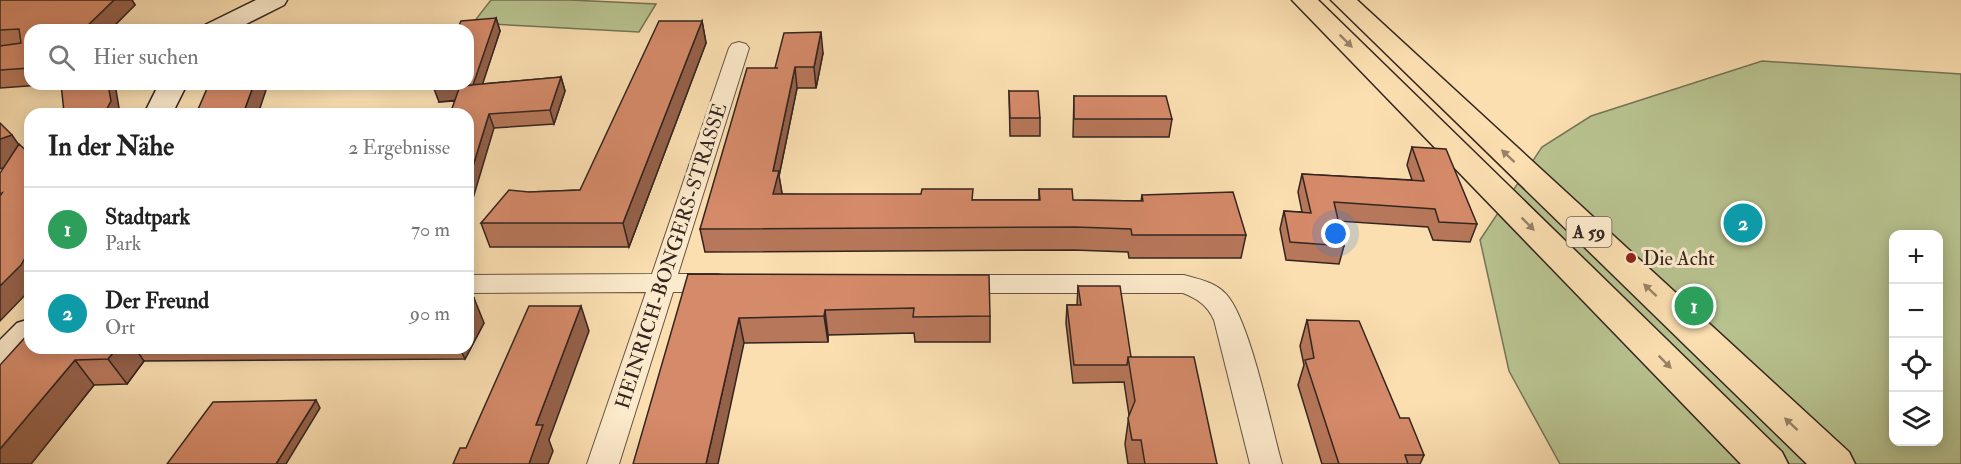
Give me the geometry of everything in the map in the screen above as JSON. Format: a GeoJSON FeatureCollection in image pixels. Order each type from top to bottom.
{"type":"FeatureCollection","features":[{"type":"Feature","properties":{"kind":"highway","name":"A 59"},"geometry":{"type":"LineString","coordinates":[[1304,0],[1767,464]]}},
{"type":"Feature","properties":{"kind":"highway","name":"A 59"},"geometry":{"type":"LineString","coordinates":[[1343,0],[1834,464]]}},
{"type":"Feature","properties":{"kind":"street"},"geometry":{"type":"LineString","coordinates":[[226,24],[275,0]]}},
{"type":"Feature","properties":{"kind":"street","name":"HEINRICH-BONGERS-STRASSE"},"geometry":{"type":"LineString","coordinates":[[603,464],[740,48]]}},
{"type":"Feature","properties":{"kind":"street"},"geometry":{"type":"LineString","coordinates":[[161,108],[170,90]]}},
{"type":"Feature","properties":{"kind":"street"},"geometry":{"type":"LineString","coordinates":[[474,284],[745,283]]}},
{"type":"Feature","properties":{"kind":"street"},"geometry":{"type":"LineString","coordinates":[[935,284],[1184,284],[1208,291],[1220,304],[1228,320],[1266,464]]}},
{"type":"Feature","properties":{"kind":"street"},"geometry":{"type":"LineString","coordinates":[[0,363],[24,338]]}},
{"type":"Feature","properties":{"kind":"green space"},"geometry":{"type":"Polygon","coordinates":[[[491,0],[570,0],[656,4],[639,32],[473,23],[491,0]]]}},
{"type":"Feature","properties":{"kind":"green space"},"geometry":{"type":"Polygon","coordinates":[[[1762,61],[1961,74],[1961,464],[1560,464],[1509,371],[1480,240],[1542,147],[1591,116],[1762,61]]]}},
{"type":"Feature","properties":{"kind":"building"},"geometry":{"type":"Polygon","coordinates":[[[0,0],[114,0],[89,24],[24,24],[24,68],[0,70],[0,46],[21,43],[19,29],[0,30],[0,0]]]}},
{"type":"Feature","properties":{"kind":"building"},"geometry":{"type":"Polygon","coordinates":[[[496,18],[474,82],[474,24],[460,24],[461,21],[496,18]]]}},
{"type":"Feature","properties":{"kind":"building"},"geometry":{"type":"Polygon","coordinates":[[[659,21],[702,21],[623,223],[481,223],[509,190],[529,192],[580,190],[659,21]]]}},
{"type":"Feature","properties":{"kind":"building"},"geometry":{"type":"Polygon","coordinates":[[[821,32],[814,67],[795,67],[773,171],[779,171],[773,194],[921,194],[922,189],[973,189],[972,200],[1040,200],[1039,189],[1072,189],[1073,200],[1143,201],[1142,195],[1233,192],[1246,235],[1132,235],[1131,229],[1076,227],[700,229],[747,68],[775,68],[784,33],[821,32]]]}},
{"type":"Feature","properties":{"kind":"building"},"geometry":{"type":"Polygon","coordinates":[[[561,77],[550,110],[489,114],[474,163],[474,108],[452,108],[459,90],[474,90],[474,85],[561,77]]]}},
{"type":"Feature","properties":{"kind":"building"},"geometry":{"type":"Polygon","coordinates":[[[62,90],[109,90],[111,101],[107,108],[64,108],[62,90]]]}},
{"type":"Feature","properties":{"kind":"building"},"geometry":{"type":"Polygon","coordinates":[[[206,90],[252,90],[245,108],[199,108],[206,90]]]}},
{"type":"Feature","properties":{"kind":"building"},"geometry":{"type":"Polygon","coordinates":[[[1009,91],[1038,91],[1040,118],[1010,118],[1009,91]]]}},
{"type":"Feature","properties":{"kind":"building"},"geometry":{"type":"Polygon","coordinates":[[[1074,96],[1166,96],[1172,119],[1074,119],[1074,96]]]}},
{"type":"Feature","properties":{"kind":"building"},"geometry":{"type":"Polygon","coordinates":[[[0,123],[12,135],[0,139],[0,123]]]}},
{"type":"Feature","properties":{"kind":"building"},"geometry":{"type":"Polygon","coordinates":[[[19,144],[24,149],[24,260],[0,286],[0,196],[2,193],[0,194],[0,173],[19,144]]]}},
{"type":"Feature","properties":{"kind":"building"},"geometry":{"type":"Polygon","coordinates":[[[1412,147],[1446,149],[1477,224],[1439,222],[1435,209],[1334,202],[1344,246],[1290,242],[1284,211],[1311,213],[1302,174],[1424,181],[1412,147]]]}},
{"type":"Feature","properties":{"kind":"building"},"geometry":{"type":"Polygon","coordinates":[[[688,274],[989,275],[990,316],[913,317],[914,308],[825,310],[824,316],[739,318],[706,464],[633,464],[688,274]]]}},
{"type":"Feature","properties":{"kind":"building"},"geometry":{"type":"Polygon","coordinates":[[[1078,286],[1120,286],[1131,357],[1128,357],[1127,365],[1074,365],[1067,305],[1081,305],[1078,286]]]}},
{"type":"Feature","properties":{"kind":"building"},"geometry":{"type":"Polygon","coordinates":[[[529,306],[581,306],[536,425],[543,425],[529,464],[453,464],[460,448],[466,448],[529,306]]]}},
{"type":"Feature","properties":{"kind":"building"},"geometry":{"type":"Polygon","coordinates":[[[1307,320],[1359,321],[1400,418],[1409,418],[1424,455],[1405,455],[1408,464],[1339,464],[1305,360],[1314,358],[1307,320]]]}},
{"type":"Feature","properties":{"kind":"building"},"geometry":{"type":"Polygon","coordinates":[[[24,339],[24,354],[112,354],[108,359],[75,360],[0,449],[0,365],[24,339]]]}},
{"type":"Feature","properties":{"kind":"building"},"geometry":{"type":"Polygon","coordinates":[[[1128,357],[1194,357],[1217,464],[1145,464],[1141,440],[1132,440],[1128,418],[1135,401],[1128,357]]]}},
{"type":"Feature","properties":{"kind":"building"},"geometry":{"type":"Polygon","coordinates":[[[316,400],[276,464],[167,464],[213,402],[316,400]]]}},
{"type":"Feature","properties":{"kind":"place","name":"Der Freund"},"geometry":{"type":"Point","coordinates":[1743,223]}},
{"type":"Feature","properties":{"kind":"place","name":"Die Acht"},"geometry":{"type":"Point","coordinates":[1631,258]}},
{"type":"Feature","properties":{"kind":"place","name":"Stadtpark"},"geometry":{"type":"Point","coordinates":[1694,306]}}]}
